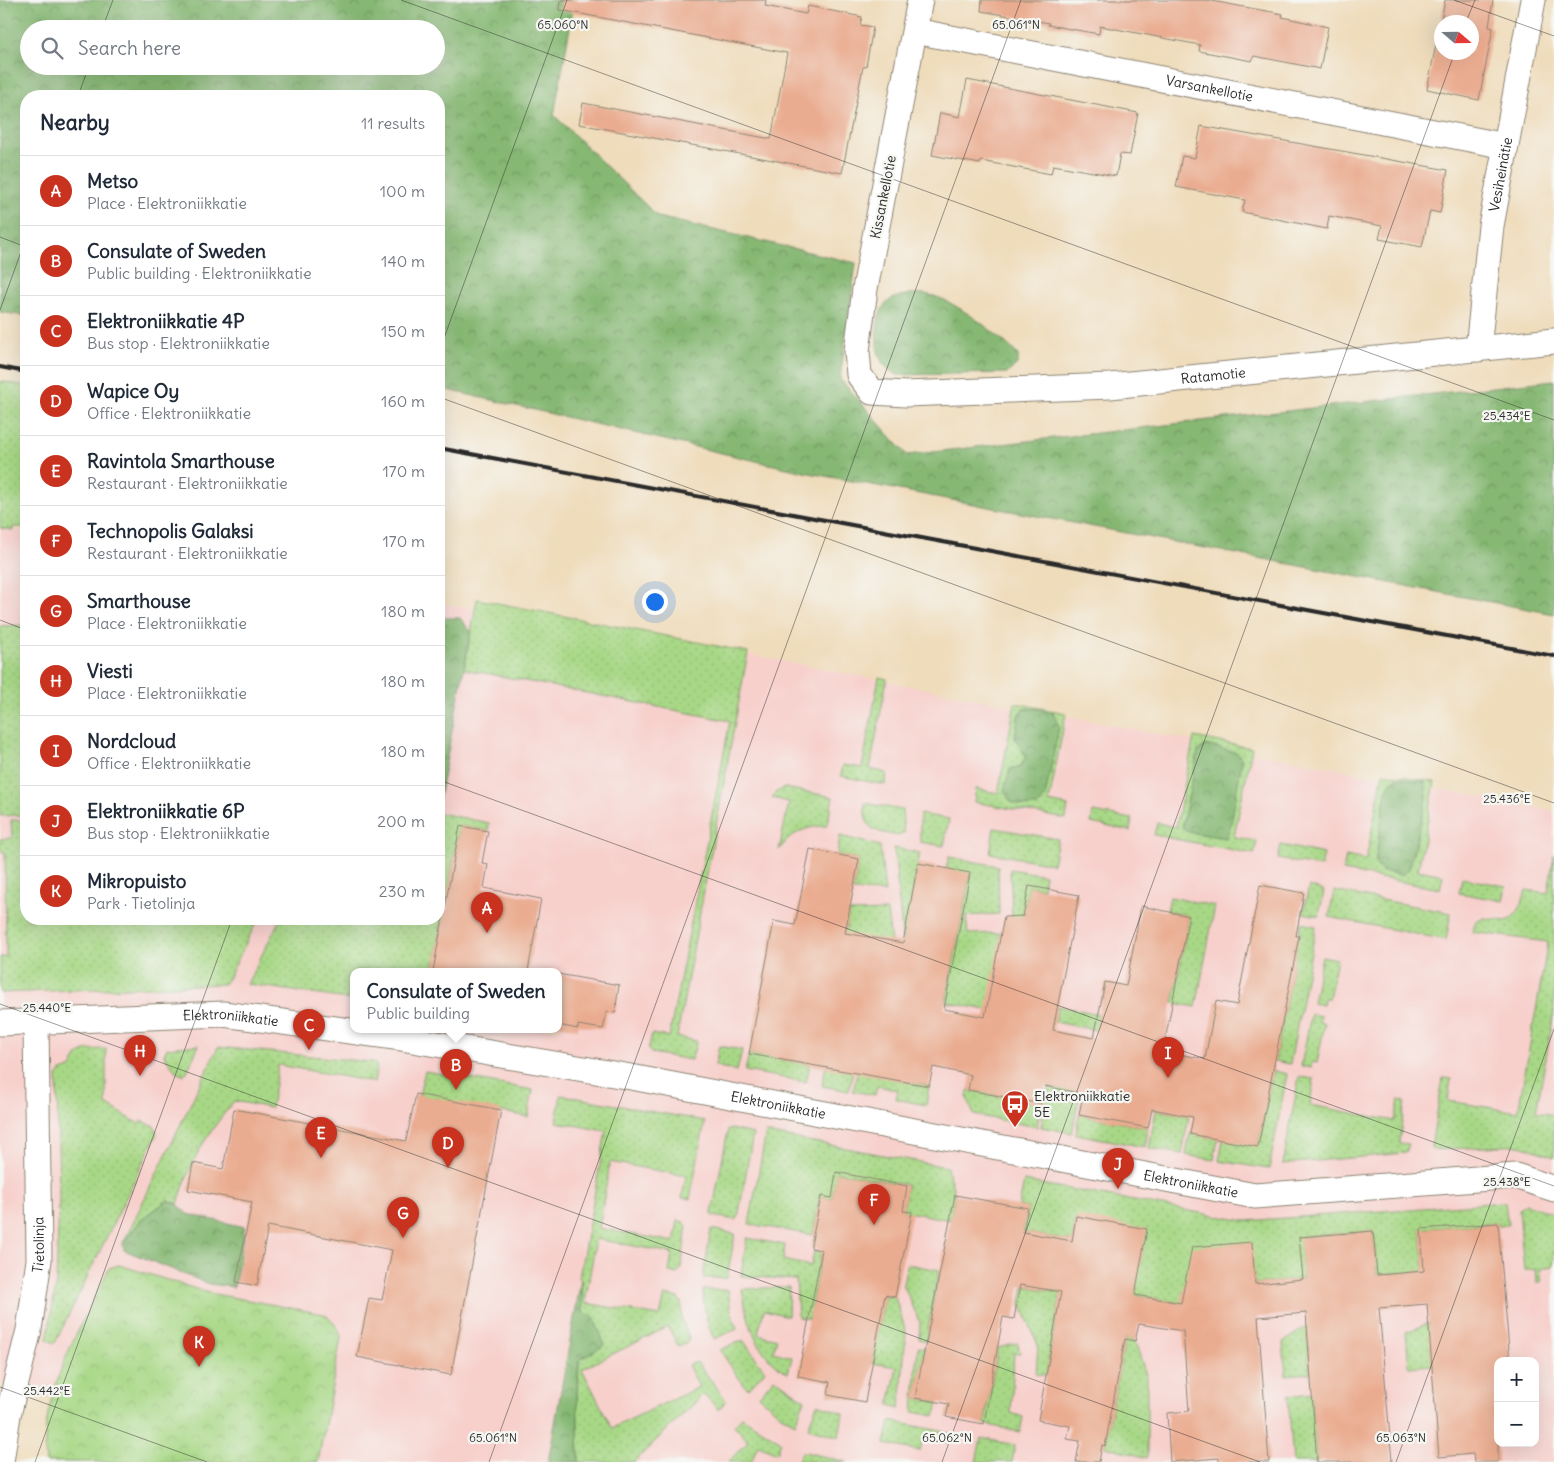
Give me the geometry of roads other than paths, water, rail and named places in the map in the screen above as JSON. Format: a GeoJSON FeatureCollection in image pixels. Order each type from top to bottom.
{"type":"FeatureCollection","features":[{"type":"Feature","properties":{"kind":"street","name":"Kissankellotie"},"geometry":{"type":"LineString","coordinates":[[872,392],[859,375],[857,351],[866,289],[920,0]]}},
{"type":"Feature","properties":{"kind":"street","name":"Vesiheinätie"},"geometry":{"type":"LineString","coordinates":[[1478,349],[1491,226],[1533,0]]}},
{"type":"Feature","properties":{"kind":"street","name":"Varsankellotie"},"geometry":{"type":"LineString","coordinates":[[915,31],[1506,146]]}},
{"type":"Feature","properties":{"kind":"street","name":"Ratamotie"},"geometry":{"type":"LineString","coordinates":[[872,392],[915,393],[1110,386],[1554,341]]}},
{"type":"Feature","properties":{"kind":"street","name":"Elektroniikkatie"},"geometry":{"type":"LineString","coordinates":[[0,1023],[223,1014],[350,1031]]}},
{"type":"Feature","properties":{"kind":"street","name":"Tietolinja"},"geometry":{"type":"LineString","coordinates":[[1,1462],[8,1415],[29,1330],[39,1260],[36,1022]]}},
{"type":"Feature","properties":{"kind":"street","name":"Elektroniikkatie"},"geometry":{"type":"LineString","coordinates":[[363,1033],[631,1077],[1254,1196],[1516,1176],[1554,1189]]}},
{"type":"Feature","properties":{"kind":"railway"},"geometry":{"type":"LineString","coordinates":[[0,367],[20,371]]}},
{"type":"Feature","properties":{"kind":"railway"},"geometry":{"type":"LineString","coordinates":[[445,449],[1554,656]]}},
{"type":"Feature","properties":{"kind":"place","name":"Metso"},"geometry":{"type":"Point","coordinates":[487,933]}},
{"type":"Feature","properties":{"kind":"place","name":"Elektroniikkatie 4P"},"geometry":{"type":"Point","coordinates":[309,1050]}},
{"type":"Feature","properties":{"kind":"place","name":"Viesti"},"geometry":{"type":"Point","coordinates":[140,1076]}},
{"type":"Feature","properties":{"kind":"place","name":"Nordcloud"},"geometry":{"type":"Point","coordinates":[1168,1078]}},
{"type":"Feature","properties":{"kind":"place","name":"Consulate of Sweden"},"geometry":{"type":"Point","coordinates":[456,1090]}},
{"type":"Feature","properties":{"kind":"place","name":"Elektroniikkatie 5E"},"geometry":{"type":"Point","coordinates":[1015,1128]}},
{"type":"Feature","properties":{"kind":"place","name":"Ravintola Smarthouse"},"geometry":{"type":"Point","coordinates":[321,1158]}},
{"type":"Feature","properties":{"kind":"place","name":"Wapice Oy"},"geometry":{"type":"Point","coordinates":[448,1168]}},
{"type":"Feature","properties":{"kind":"place","name":"Elektroniikkatie 6P"},"geometry":{"type":"Point","coordinates":[1118,1189]}},
{"type":"Feature","properties":{"kind":"place","name":"Technopolis Galaksi"},"geometry":{"type":"Point","coordinates":[874,1225]}},
{"type":"Feature","properties":{"kind":"place","name":"Smarthouse"},"geometry":{"type":"Point","coordinates":[403,1238]}},
{"type":"Feature","properties":{"kind":"place","name":"Mikropuisto"},"geometry":{"type":"Point","coordinates":[199,1367]}}]}
